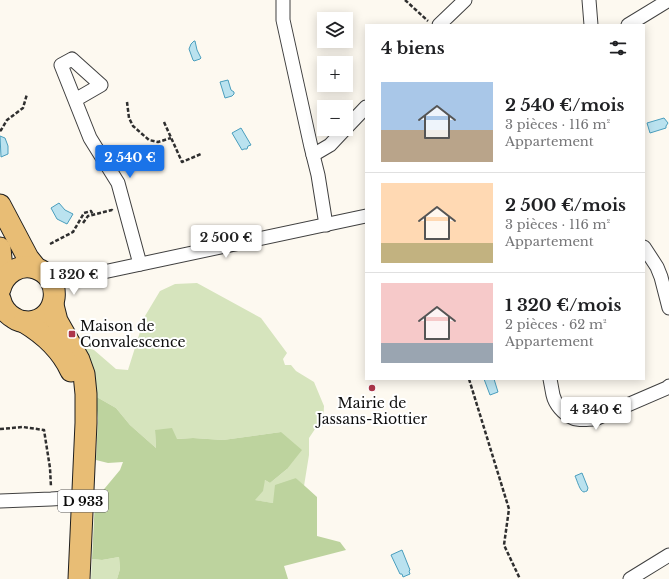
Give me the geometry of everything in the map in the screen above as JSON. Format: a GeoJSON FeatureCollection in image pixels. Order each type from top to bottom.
{"type":"FeatureCollection","features":[{"type":"Feature","properties":{"kind":"main road"},"geometry":{"type":"LineString","coordinates":[[0,205],[7,241],[1,289],[1,303],[4,310],[17,320],[31,322],[38,320],[55,307],[52,282],[48,276],[39,270],[28,258],[7,241]]}},
{"type":"Feature","properties":{"kind":"main road"},"geometry":{"type":"LineString","coordinates":[[1,289],[8,274],[14,270],[21,267],[28,267],[39,270]]}},
{"type":"Feature","properties":{"kind":"main road","name":"D 933"},"geometry":{"type":"LineString","coordinates":[[55,307],[84,374],[86,394],[79,579]]}},
{"type":"Feature","properties":{"kind":"main road","name":"D 933"},"geometry":{"type":"LineString","coordinates":[[24,322],[48,339],[59,351],[66,362],[82,400],[86,423]]}},
{"type":"Feature","properties":{"kind":"street"},"geometry":{"type":"LineString","coordinates":[[283,0],[283,20],[318,175],[326,225]]}},
{"type":"Feature","properties":{"kind":"street"},"geometry":{"type":"LineString","coordinates":[[440,24],[466,0]]}},
{"type":"Feature","properties":{"kind":"street"},"geometry":{"type":"LineString","coordinates":[[589,0],[591,24]]}},
{"type":"Feature","properties":{"kind":"street"},"geometry":{"type":"LineString","coordinates":[[630,24],[669,0]]}},
{"type":"Feature","properties":{"kind":"street"},"geometry":{"type":"LineString","coordinates":[[75,100],[90,138],[118,183],[140,264]]}},
{"type":"Feature","properties":{"kind":"street"},"geometry":{"type":"LineString","coordinates":[[353,122],[365,109]]}},
{"type":"Feature","properties":{"kind":"street"},"geometry":{"type":"LineString","coordinates":[[313,155],[330,145],[339,136]]}},
{"type":"Feature","properties":{"kind":"street"},"geometry":{"type":"LineString","coordinates":[[39,270],[54,275],[80,277],[365,216]]}},
{"type":"Feature","properties":{"kind":"street"},"geometry":{"type":"LineString","coordinates":[[645,249],[657,267],[669,308]]}},
{"type":"Feature","properties":{"kind":"street"},"geometry":{"type":"LineString","coordinates":[[55,307],[62,289],[80,277]]}},
{"type":"Feature","properties":{"kind":"street"},"geometry":{"type":"LineString","coordinates":[[550,380],[553,396],[557,405],[572,418],[584,420],[595,419],[669,386]]}},
{"type":"Feature","properties":{"kind":"street"},"geometry":{"type":"LineString","coordinates":[[0,501],[51,500],[83,497]]}},
{"type":"Feature","properties":{"kind":"street"},"geometry":{"type":"LineString","coordinates":[[630,579],[669,555]]}},
{"type":"Feature","properties":{"kind":"path"},"geometry":{"type":"LineString","coordinates":[[405,0],[431,24]]}},
{"type":"Feature","properties":{"kind":"path"},"geometry":{"type":"LineString","coordinates":[[0,131],[7,120],[23,108],[27,94]]}},
{"type":"Feature","properties":{"kind":"path"},"geometry":{"type":"LineString","coordinates":[[127,102],[129,118],[133,126],[149,140],[158,142],[171,138]]}},
{"type":"Feature","properties":{"kind":"path"},"geometry":{"type":"LineString","coordinates":[[164,122],[182,162],[201,154]]}},
{"type":"Feature","properties":{"kind":"path"},"geometry":{"type":"LineString","coordinates":[[83,222],[88,216],[93,214],[112,210],[114,214]]}},
{"type":"Feature","properties":{"kind":"path"},"geometry":{"type":"LineString","coordinates":[[50,244],[73,232],[84,212],[91,211],[93,214]]}},
{"type":"Feature","properties":{"kind":"path"},"geometry":{"type":"LineString","coordinates":[[469,380],[509,509],[504,545],[520,579]]}},
{"type":"Feature","properties":{"kind":"path"},"geometry":{"type":"LineString","coordinates":[[0,429],[23,428],[44,430],[50,468],[51,500]]}},
{"type":"Feature","properties":{"kind":"green space"},"geometry":{"type":"Polygon","coordinates":[[[197,283],[261,318],[287,353],[283,359],[285,365],[291,365],[296,371],[314,382],[324,406],[323,426],[315,429],[309,438],[309,455],[304,486],[296,478],[273,503],[254,500],[265,480],[270,483],[287,469],[281,432],[223,440],[193,438],[176,439],[155,430],[156,448],[130,425],[116,408],[95,396],[81,346],[94,350],[116,369],[128,370],[145,316],[160,291],[175,284],[197,283]]]}},
{"type":"Feature","properties":{"kind":"green space"},"geometry":{"type":"Polygon","coordinates":[[[95,396],[116,408],[130,425],[156,448],[155,430],[172,428],[177,439],[193,438],[223,440],[281,432],[302,450],[287,469],[270,483],[265,480],[263,491],[255,500],[273,503],[275,485],[296,478],[317,497],[317,536],[340,542],[346,550],[284,566],[288,579],[117,579],[120,569],[119,557],[102,560],[92,559],[95,500],[120,470],[123,462],[108,463],[96,460],[98,418],[95,396]]]}},
{"type":"Feature","properties":{"kind":"green space"},"geometry":{"type":"Polygon","coordinates":[[[119,557],[120,569],[117,579],[91,579],[92,559],[102,560],[119,557]]]}},
{"type":"Feature","properties":{"kind":"water"},"geometry":{"type":"Polygon","coordinates":[[[194,41],[201,58],[194,61],[189,49],[194,41]]]}},
{"type":"Feature","properties":{"kind":"water"},"geometry":{"type":"Polygon","coordinates":[[[228,80],[234,94],[225,98],[220,82],[228,80]]]}},
{"type":"Feature","properties":{"kind":"water"},"geometry":{"type":"Polygon","coordinates":[[[664,118],[668,123],[666,128],[650,133],[647,123],[664,118]]]}},
{"type":"Feature","properties":{"kind":"water"},"geometry":{"type":"Polygon","coordinates":[[[241,128],[251,145],[248,146],[247,149],[242,150],[232,133],[241,128]]]}},
{"type":"Feature","properties":{"kind":"water"},"geometry":{"type":"Polygon","coordinates":[[[0,136],[5,138],[8,146],[8,154],[1,157],[0,136]]]}},
{"type":"Feature","properties":{"kind":"water"},"geometry":{"type":"Polygon","coordinates":[[[59,203],[65,210],[73,214],[67,224],[57,219],[51,208],[59,203]]]}},
{"type":"Feature","properties":{"kind":"water"},"geometry":{"type":"Polygon","coordinates":[[[484,380],[494,380],[498,392],[490,395],[484,380]]]}},
{"type":"Feature","properties":{"kind":"water"},"geometry":{"type":"Polygon","coordinates":[[[582,473],[588,488],[587,491],[584,492],[580,488],[575,476],[582,473]]]}},
{"type":"Feature","properties":{"kind":"water"},"geometry":{"type":"Polygon","coordinates":[[[402,550],[410,570],[410,574],[403,577],[391,555],[402,550]]]}},
{"type":"Feature","properties":{"kind":"place","name":"Maison de Convalescence"},"geometry":{"type":"Point","coordinates":[72,334]}},
{"type":"Feature","properties":{"kind":"place","name":"Mairie de Jassans-Riottier"},"geometry":{"type":"Point","coordinates":[372,388]}}]}
